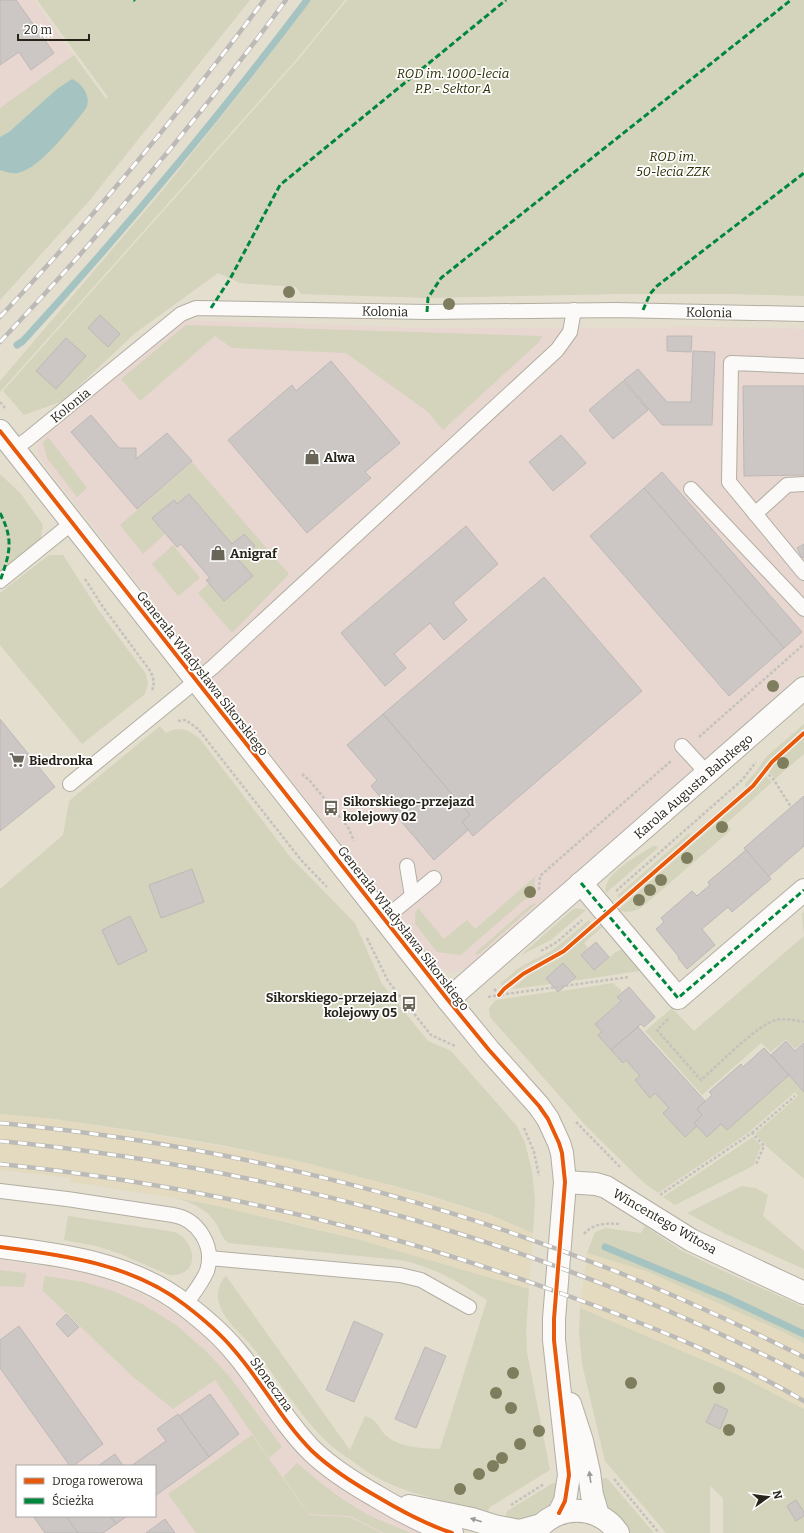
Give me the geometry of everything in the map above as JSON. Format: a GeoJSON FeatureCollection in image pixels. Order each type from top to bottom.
{"type":"FeatureCollection","features":[{"type":"Feature","properties":{"kind":"street","name":"Generała Władysława Sikorskiego"},"geometry":{"type":"LineString","coordinates":[[0,431],[448,1000],[489,1050],[539,1106],[555,1131],[562,1154],[565,1182],[554,1319],[554,1340],[569,1475],[565,1502],[559,1513]]}},
{"type":"Feature","properties":{"kind":"street","name":"Karola Augusta Bahrkego"},"geometry":{"type":"LineString","coordinates":[[448,1000],[804,688]]}},
{"type":"Feature","properties":{"kind":"street"},"geometry":{"type":"LineString","coordinates":[[581,883],[678,998],[804,890]]}},
{"type":"Feature","properties":{"kind":"street","name":"Wincentego Witosa"},"geometry":{"type":"LineString","coordinates":[[565,1182],[596,1184],[606,1187],[691,1240],[804,1293]]}},
{"type":"Feature","properties":{"kind":"street","name":"Słoneczna"},"geometry":{"type":"LineString","coordinates":[[0,1247],[70,1257],[108,1266],[148,1282],[185,1305],[215,1330],[234,1349],[280,1413],[312,1451],[346,1478],[404,1513],[452,1533]]}},
{"type":"Feature","properties":{"kind":"street","name":"Generała Władysława Sikorskiego"},"geometry":{"type":"LineString","coordinates":[[556,1360],[582,1441],[589,1472],[592,1495],[598,1515]]}},
{"type":"Feature","properties":{"kind":"street","name":"Słoneczna"},"geometry":{"type":"LineString","coordinates":[[384,1501],[472,1519],[494,1526],[519,1531],[538,1529],[559,1513]]}},
{"type":"Feature","properties":{"kind":"street"},"geometry":{"type":"LineString","coordinates":[[559,1513],[579,1510],[598,1515],[614,1527],[618,1533]]}},
{"type":"Feature","properties":{"kind":"lane","name":"Kolonia"},"geometry":{"type":"LineString","coordinates":[[14,449],[181,314],[196,308],[427,312],[574,310],[804,314]]}},
{"type":"Feature","properties":{"kind":"lane"},"geometry":{"type":"LineString","coordinates":[[70,784],[196,680],[214,667],[557,350],[570,332],[574,310]]}},
{"type":"Feature","properties":{"kind":"lane"},"geometry":{"type":"LineString","coordinates":[[804,366],[731,363],[729,482],[804,573]]}},
{"type":"Feature","properties":{"kind":"lane"},"geometry":{"type":"LineString","coordinates":[[755,514],[787,485],[804,484]]}},
{"type":"Feature","properties":{"kind":"lane"},"geometry":{"type":"LineString","coordinates":[[691,489],[804,609]]}},
{"type":"Feature","properties":{"kind":"lane"},"geometry":{"type":"LineString","coordinates":[[0,581],[72,523]]}},
{"type":"Feature","properties":{"kind":"lane"},"geometry":{"type":"LineString","coordinates":[[684,748],[707,773]]}},
{"type":"Feature","properties":{"kind":"lane"},"geometry":{"type":"LineString","coordinates":[[406,866],[412,896]]}},
{"type":"Feature","properties":{"kind":"lane"},"geometry":{"type":"LineString","coordinates":[[384,919],[434,878]]}},
{"type":"Feature","properties":{"kind":"lane"},"geometry":{"type":"LineString","coordinates":[[0,1191],[67,1199],[177,1216],[193,1224],[202,1233],[207,1244],[209,1258],[204,1277],[185,1305]]}},
{"type":"Feature","properties":{"kind":"lane"},"geometry":{"type":"LineString","coordinates":[[209,1258],[400,1275],[421,1280],[469,1306]]}},
{"type":"Feature","properties":{"kind":"path"},"geometry":{"type":"LineString","coordinates":[[82,575],[103,607],[151,672],[154,682],[153,690],[149,697],[159,711],[170,725],[178,721],[186,720],[198,729],[301,860],[327,887]]}},
{"type":"Feature","properties":{"kind":"path"},"geometry":{"type":"LineString","coordinates":[[539,896],[538,881],[540,876],[804,644]]}},
{"type":"Feature","properties":{"kind":"path"},"geometry":{"type":"LineString","coordinates":[[536,954],[557,942],[742,780],[757,762]]}},
{"type":"Feature","properties":{"kind":"path"},"geometry":{"type":"LineString","coordinates":[[765,771],[774,780],[791,807]]}},
{"type":"Feature","properties":{"kind":"path"},"geometry":{"type":"LineString","coordinates":[[366,934],[388,981],[431,1035],[458,1048]]}},
{"type":"Feature","properties":{"kind":"path"},"geometry":{"type":"LineString","coordinates":[[487,991],[484,998],[656,972]]}},
{"type":"Feature","properties":{"kind":"path"},"geometry":{"type":"LineString","coordinates":[[491,986],[499,995]]}},
{"type":"Feature","properties":{"kind":"path"},"geometry":{"type":"LineString","coordinates":[[499,995],[504,989]]}},
{"type":"Feature","properties":{"kind":"path"},"geometry":{"type":"LineString","coordinates":[[671,1017],[657,1030],[702,1080],[758,1029],[776,1020],[791,1019],[804,1022]]}},
{"type":"Feature","properties":{"kind":"path"},"geometry":{"type":"LineString","coordinates":[[656,1198],[752,1133],[795,1096]]}},
{"type":"Feature","properties":{"kind":"path"},"geometry":{"type":"LineString","coordinates":[[574,1119],[623,1170]]}},
{"type":"Feature","properties":{"kind":"path"},"geometry":{"type":"LineString","coordinates":[[520,1123],[534,1152],[540,1180]]}},
{"type":"Feature","properties":{"kind":"path"},"geometry":{"type":"LineString","coordinates":[[752,1133],[764,1146],[756,1164]]}},
{"type":"Feature","properties":{"kind":"path"},"geometry":{"type":"LineString","coordinates":[[610,1474],[659,1533]]}},
{"type":"Feature","properties":{"kind":"shaded area"},"geometry":{"type":"Polygon","coordinates":[[[0,0],[34,0],[103,97],[0,195],[0,0]]]}},
{"type":"Feature","properties":{"kind":"shaded area"},"geometry":{"type":"Polygon","coordinates":[[[185,320],[427,328],[722,327],[804,329],[804,671],[467,968],[455,972],[443,970],[434,963],[42,461],[38,453],[38,445],[43,437],[185,320]]]}},
{"type":"Feature","properties":{"kind":"shaded area"},"geometry":{"type":"Polygon","coordinates":[[[0,1114],[47,1118],[137,1132],[221,1146],[308,1163],[424,1195],[488,1215],[533,1233],[529,1289],[360,1240],[213,1205],[70,1182],[70,1178],[0,1170],[0,1114]]]}},
{"type":"Feature","properties":{"kind":"shaded area"},"geometry":{"type":"Polygon","coordinates":[[[587,1253],[646,1271],[781,1331],[804,1343],[804,1409],[736,1374],[580,1308],[587,1253]]]}},
{"type":"Feature","properties":{"kind":"shaded area"},"geometry":{"type":"Polygon","coordinates":[[[0,1260],[69,1270],[104,1278],[139,1293],[170,1310],[196,1329],[221,1354],[243,1381],[276,1428],[300,1454],[331,1481],[371,1506],[436,1533],[0,1533],[0,1260]]]}},
{"type":"Feature","properties":{"kind":"green space"},"geometry":{"type":"Polygon","coordinates":[[[37,0],[250,0],[88,202],[0,300],[0,108],[74,55],[106,99],[108,97],[37,0]]]}},
{"type":"Feature","properties":{"kind":"green space"},"geometry":{"type":"Polygon","coordinates":[[[311,0],[345,0],[296,60],[0,392],[0,381],[162,191],[249,82],[311,0]]]}},
{"type":"Feature","properties":{"kind":"green space"},"geometry":{"type":"Polygon","coordinates":[[[347,0],[804,0],[804,296],[731,294],[618,294],[428,298],[301,294],[296,287],[240,283],[218,273],[134,334],[63,401],[24,415],[3,391],[297,61],[347,0]]]}},
{"type":"Feature","properties":{"kind":"green space"},"geometry":{"type":"Polygon","coordinates":[[[186,325],[542,336],[539,342],[443,430],[428,412],[346,353],[232,348],[215,336],[140,401],[121,379],[186,325]]]}},
{"type":"Feature","properties":{"kind":"green space"},"geometry":{"type":"Polygon","coordinates":[[[48,437],[87,488],[77,497],[47,458],[43,443],[48,437]]]}},
{"type":"Feature","properties":{"kind":"green space"},"geometry":{"type":"Polygon","coordinates":[[[192,462],[289,574],[232,633],[198,593],[209,583],[224,601],[253,577],[239,560],[255,546],[244,533],[232,544],[189,494],[177,504],[174,500],[152,518],[165,534],[143,554],[120,525],[192,462]]]}},
{"type":"Feature","properties":{"kind":"green space"},"geometry":{"type":"Polygon","coordinates":[[[0,474],[21,494],[43,525],[40,542],[0,572],[0,474]]]}},
{"type":"Feature","properties":{"kind":"green space"},"geometry":{"type":"Polygon","coordinates":[[[173,545],[200,578],[178,596],[152,564],[173,545]]]}},
{"type":"Feature","properties":{"kind":"green space"},"geometry":{"type":"Polygon","coordinates":[[[49,555],[63,555],[99,611],[146,674],[148,684],[145,694],[82,744],[0,645],[0,593],[49,555]]]}},
{"type":"Feature","properties":{"kind":"green space"},"geometry":{"type":"Polygon","coordinates":[[[804,724],[804,728],[769,760],[747,787],[745,786],[766,757],[804,724]]]}},
{"type":"Feature","properties":{"kind":"green space"},"geometry":{"type":"Polygon","coordinates":[[[160,726],[166,733],[175,729],[180,729],[192,733],[200,739],[291,858],[355,923],[382,984],[428,1041],[451,1051],[517,1126],[525,1143],[532,1171],[535,1199],[533,1233],[488,1214],[424,1194],[307,1163],[221,1145],[137,1131],[47,1118],[0,1114],[0,889],[63,835],[69,801],[160,726]]]}},
{"type":"Feature","properties":{"kind":"green space"},"geometry":{"type":"Polygon","coordinates":[[[804,738],[804,754],[775,779],[769,772],[776,763],[804,738]]]}},
{"type":"Feature","properties":{"kind":"green space"},"geometry":{"type":"Polygon","coordinates":[[[766,776],[772,782],[726,824],[731,830],[641,908],[630,912],[618,910],[753,791],[766,776]]]}},
{"type":"Feature","properties":{"kind":"green space"},"geometry":{"type":"Polygon","coordinates":[[[688,834],[690,834],[690,836],[618,898],[618,895],[688,834]]]}},
{"type":"Feature","properties":{"kind":"green space"},"geometry":{"type":"Polygon","coordinates":[[[653,846],[658,848],[606,893],[606,886],[609,879],[615,872],[653,846]]]}},
{"type":"Feature","properties":{"kind":"green space"},"geometry":{"type":"Polygon","coordinates":[[[537,875],[535,878],[534,896],[524,900],[461,955],[437,952],[415,924],[415,914],[418,908],[444,939],[467,920],[475,929],[537,875]]]}},
{"type":"Feature","properties":{"kind":"green space"},"geometry":{"type":"Polygon","coordinates":[[[537,903],[476,955],[476,952],[529,906],[537,903]]]}},
{"type":"Feature","properties":{"kind":"green space"},"geometry":{"type":"Polygon","coordinates":[[[576,908],[586,910],[551,940],[521,955],[571,911],[576,908]]]}},
{"type":"Feature","properties":{"kind":"green space"},"geometry":{"type":"Polygon","coordinates":[[[804,912],[804,936],[802,914],[804,912]]]}},
{"type":"Feature","properties":{"kind":"green space"},"geometry":{"type":"Polygon","coordinates":[[[589,920],[590,923],[559,950],[524,968],[501,986],[501,983],[520,967],[553,950],[589,920]]]}},
{"type":"Feature","properties":{"kind":"green space"},"geometry":{"type":"Polygon","coordinates":[[[603,923],[602,927],[584,943],[588,948],[581,955],[594,970],[616,952],[624,949],[646,970],[572,981],[576,977],[563,963],[546,977],[551,984],[512,989],[529,975],[562,957],[603,923]]]}},
{"type":"Feature","properties":{"kind":"green space"},"geometry":{"type":"Polygon","coordinates":[[[804,936],[804,1042],[795,1049],[786,1039],[771,1052],[761,1043],[702,1095],[645,1031],[672,1008],[694,1031],[804,936]]]}},
{"type":"Feature","properties":{"kind":"green space"},"geometry":{"type":"Polygon","coordinates":[[[613,983],[622,991],[617,997],[620,1001],[595,1024],[602,1032],[598,1035],[623,1063],[626,1060],[640,1076],[635,1081],[650,1097],[655,1093],[669,1108],[664,1113],[685,1137],[697,1126],[707,1137],[721,1124],[727,1130],[788,1075],[804,1092],[804,1179],[766,1146],[755,1134],[798,1096],[795,1092],[748,1133],[658,1193],[643,1182],[587,1127],[490,1017],[489,1008],[496,1000],[557,991],[558,993],[561,991],[613,983]]]}},
{"type":"Feature","properties":{"kind":"green space"},"geometry":{"type":"Polygon","coordinates":[[[753,1137],[761,1146],[753,1166],[675,1205],[663,1197],[753,1137]]]}},
{"type":"Feature","properties":{"kind":"green space"},"geometry":{"type":"Polygon","coordinates":[[[742,1186],[756,1188],[768,1195],[763,1216],[804,1251],[804,1269],[726,1234],[687,1213],[742,1186]]]}},
{"type":"Feature","properties":{"kind":"green space"},"geometry":{"type":"Polygon","coordinates":[[[175,1198],[213,1205],[360,1240],[529,1289],[526,1330],[527,1352],[550,1470],[490,1507],[488,1511],[431,1498],[389,1484],[374,1476],[343,1455],[324,1439],[311,1425],[254,1349],[226,1318],[218,1298],[218,1290],[223,1279],[226,1276],[350,1450],[365,1416],[373,1420],[384,1434],[394,1441],[413,1447],[440,1449],[487,1300],[435,1271],[400,1260],[229,1243],[223,1237],[217,1225],[209,1215],[193,1204],[175,1198]]]}},
{"type":"Feature","properties":{"kind":"green space"},"geometry":{"type":"Polygon","coordinates":[[[68,1216],[175,1232],[183,1237],[188,1244],[192,1258],[191,1265],[186,1271],[179,1274],[169,1275],[118,1253],[96,1246],[64,1240],[68,1216]]]}},
{"type":"Feature","properties":{"kind":"green space"},"geometry":{"type":"Polygon","coordinates":[[[645,1226],[682,1251],[804,1307],[804,1343],[781,1331],[646,1271],[587,1253],[595,1232],[606,1228],[641,1233],[645,1226]]]}},
{"type":"Feature","properties":{"kind":"green space"},"geometry":{"type":"Polygon","coordinates":[[[0,1270],[26,1273],[24,1287],[0,1286],[0,1270]]]}},
{"type":"Feature","properties":{"kind":"green space"},"geometry":{"type":"Polygon","coordinates":[[[45,1276],[84,1282],[113,1291],[142,1304],[175,1324],[207,1352],[230,1377],[282,1447],[269,1458],[215,1380],[173,1409],[131,1375],[42,1290],[45,1276]]]}},
{"type":"Feature","properties":{"kind":"green space"},"geometry":{"type":"Polygon","coordinates":[[[580,1308],[736,1374],[804,1409],[804,1533],[723,1533],[723,1498],[710,1486],[710,1533],[666,1533],[605,1461],[582,1364],[579,1333],[580,1308]]]}},
{"type":"Feature","properties":{"kind":"green space"},"geometry":{"type":"Polygon","coordinates":[[[252,1435],[309,1515],[349,1517],[382,1533],[196,1533],[168,1494],[252,1435]]]}},
{"type":"Feature","properties":{"kind":"green space"},"geometry":{"type":"Polygon","coordinates":[[[297,1463],[345,1501],[377,1519],[411,1533],[384,1533],[350,1516],[309,1514],[283,1477],[297,1463]]]}},
{"type":"Feature","properties":{"kind":"green space"},"geometry":{"type":"Polygon","coordinates":[[[607,1478],[654,1533],[631,1533],[608,1507],[603,1498],[599,1479],[607,1478]]]}},
{"type":"Feature","properties":{"kind":"green space"},"geometry":{"type":"Polygon","coordinates":[[[563,1482],[552,1505],[542,1514],[518,1521],[505,1520],[507,1511],[553,1483],[563,1482]]]}},
{"type":"Feature","properties":{"kind":"water"},"geometry":{"type":"Polygon","coordinates":[[[72,79],[82,86],[88,98],[87,106],[81,115],[54,147],[37,163],[21,172],[16,173],[0,170],[0,137],[9,132],[57,89],[72,79]]]}},
{"type":"Feature","properties":{"kind":"building"},"geometry":{"type":"Polygon","coordinates":[[[0,0],[16,0],[54,53],[31,70],[19,52],[0,65],[0,0]]]}},
{"type":"Feature","properties":{"kind":"building"},"geometry":{"type":"Polygon","coordinates":[[[100,315],[120,334],[108,347],[88,328],[100,315]]]}},
{"type":"Feature","properties":{"kind":"building"},"geometry":{"type":"Polygon","coordinates":[[[667,336],[692,336],[691,352],[667,351],[667,336]]]}},
{"type":"Feature","properties":{"kind":"building"},"geometry":{"type":"Polygon","coordinates":[[[66,338],[86,356],[56,389],[36,371],[66,338]]]}},
{"type":"Feature","properties":{"kind":"building"},"geometry":{"type":"Polygon","coordinates":[[[693,351],[715,352],[712,425],[662,425],[624,380],[638,369],[667,402],[691,402],[693,351]]]}},
{"type":"Feature","properties":{"kind":"building","name":"Alwa"},"geometry":{"type":"Polygon","coordinates":[[[331,361],[400,443],[365,472],[371,478],[307,533],[228,440],[292,385],[296,391],[331,361]]]}},
{"type":"Feature","properties":{"kind":"building"},"geometry":{"type":"Polygon","coordinates":[[[623,381],[648,410],[613,439],[589,410],[623,381]]]}},
{"type":"Feature","properties":{"kind":"building"},"geometry":{"type":"Polygon","coordinates":[[[743,386],[804,386],[804,475],[744,476],[743,386]]]}},
{"type":"Feature","properties":{"kind":"building"},"geometry":{"type":"Polygon","coordinates":[[[91,415],[119,448],[136,448],[136,459],[167,433],[192,461],[137,509],[71,432],[91,415]]]}},
{"type":"Feature","properties":{"kind":"building"},"geometry":{"type":"Polygon","coordinates":[[[561,435],[586,463],[553,491],[529,462],[561,435]]]}},
{"type":"Feature","properties":{"kind":"building"},"geometry":{"type":"Polygon","coordinates":[[[662,472],[802,632],[784,648],[644,488],[662,472]]]}},
{"type":"Feature","properties":{"kind":"building"},"geometry":{"type":"Polygon","coordinates":[[[644,488],[784,648],[729,696],[590,536],[644,488]]]}},
{"type":"Feature","properties":{"kind":"building","name":"Anigraf"},"geometry":{"type":"Polygon","coordinates":[[[189,494],[232,544],[244,534],[255,546],[239,560],[253,576],[224,601],[206,580],[210,578],[181,544],[177,547],[152,518],[174,500],[177,504],[189,494]]]}},
{"type":"Feature","properties":{"kind":"building"},"geometry":{"type":"Polygon","coordinates":[[[466,526],[498,564],[453,603],[467,620],[444,640],[430,623],[394,654],[406,668],[385,686],[341,633],[466,526]]]}},
{"type":"Feature","properties":{"kind":"building"},"geometry":{"type":"Polygon","coordinates":[[[804,544],[804,557],[802,558],[797,548],[804,544]]]}},
{"type":"Feature","properties":{"kind":"building"},"geometry":{"type":"Polygon","coordinates":[[[544,577],[642,691],[473,836],[462,822],[470,815],[383,714],[544,577]]]}},
{"type":"Feature","properties":{"kind":"building"},"geometry":{"type":"Polygon","coordinates":[[[383,714],[470,815],[462,822],[468,830],[434,860],[371,786],[377,780],[347,745],[383,714]]]}},
{"type":"Feature","properties":{"kind":"building","name":"Biedronka"},"geometry":{"type":"Polygon","coordinates":[[[0,719],[55,787],[0,831],[0,719]]]}},
{"type":"Feature","properties":{"kind":"building"},"geometry":{"type":"Polygon","coordinates":[[[804,796],[804,846],[768,877],[744,848],[804,796]]]}},
{"type":"Feature","properties":{"kind":"building"},"geometry":{"type":"Polygon","coordinates":[[[746,850],[771,879],[732,912],[728,907],[702,929],[715,945],[687,969],[656,929],[664,922],[661,918],[692,891],[697,896],[710,885],[708,882],[746,850]]]}},
{"type":"Feature","properties":{"kind":"building"},"geometry":{"type":"Polygon","coordinates":[[[192,869],[204,902],[161,918],[149,885],[192,869]]]}},
{"type":"Feature","properties":{"kind":"building"},"geometry":{"type":"Polygon","coordinates":[[[130,916],[147,951],[118,965],[102,930],[130,916]]]}},
{"type":"Feature","properties":{"kind":"building"},"geometry":{"type":"Polygon","coordinates":[[[596,942],[609,957],[594,970],[581,955],[596,942]]]}},
{"type":"Feature","properties":{"kind":"building"},"geometry":{"type":"Polygon","coordinates":[[[563,963],[576,977],[558,992],[546,978],[563,963]]]}},
{"type":"Feature","properties":{"kind":"building"},"geometry":{"type":"Polygon","coordinates":[[[629,987],[655,1017],[644,1027],[641,1024],[611,1050],[598,1035],[602,1032],[595,1024],[621,1001],[617,997],[629,987]]]}},
{"type":"Feature","properties":{"kind":"building"},"geometry":{"type":"Polygon","coordinates":[[[638,1027],[705,1101],[697,1109],[702,1115],[694,1123],[697,1126],[685,1137],[663,1113],[669,1108],[655,1093],[650,1098],[635,1080],[640,1076],[626,1060],[623,1063],[611,1050],[638,1027]]]}},
{"type":"Feature","properties":{"kind":"building"},"geometry":{"type":"Polygon","coordinates":[[[786,1041],[795,1051],[804,1043],[804,1092],[771,1055],[786,1041]]]}},
{"type":"Feature","properties":{"kind":"building"},"geometry":{"type":"Polygon","coordinates":[[[764,1048],[789,1075],[727,1130],[721,1124],[707,1137],[694,1123],[702,1115],[697,1109],[712,1095],[709,1092],[741,1064],[743,1067],[764,1048]]]}},
{"type":"Feature","properties":{"kind":"building"},"geometry":{"type":"Polygon","coordinates":[[[66,1314],[79,1327],[68,1337],[56,1324],[66,1314]]]}},
{"type":"Feature","properties":{"kind":"building"},"geometry":{"type":"Polygon","coordinates":[[[354,1321],[383,1334],[354,1402],[326,1390],[354,1321]]]}},
{"type":"Feature","properties":{"kind":"building"},"geometry":{"type":"Polygon","coordinates":[[[19,1326],[103,1444],[74,1465],[69,1465],[0,1368],[0,1340],[19,1326]]]}},
{"type":"Feature","properties":{"kind":"building"},"geometry":{"type":"Polygon","coordinates":[[[425,1347],[446,1356],[416,1428],[395,1419],[425,1347]]]}},
{"type":"Feature","properties":{"kind":"building"},"geometry":{"type":"Polygon","coordinates":[[[210,1394],[239,1434],[209,1457],[179,1416],[210,1394]]]}},
{"type":"Feature","properties":{"kind":"building"},"geometry":{"type":"Polygon","coordinates":[[[715,1404],[728,1410],[720,1429],[706,1422],[715,1404]]]}},
{"type":"Feature","properties":{"kind":"building"},"geometry":{"type":"Polygon","coordinates":[[[178,1414],[209,1457],[156,1495],[156,1465],[132,1465],[166,1441],[157,1429],[178,1414]]]}},
{"type":"Feature","properties":{"kind":"building"},"geometry":{"type":"Polygon","coordinates":[[[115,1454],[122,1465],[99,1465],[115,1454]]]}},
{"type":"Feature","properties":{"kind":"building"},"geometry":{"type":"Polygon","coordinates":[[[796,1500],[804,1512],[804,1516],[796,1521],[787,1506],[796,1500]]]}},
{"type":"Feature","properties":{"kind":"building"},"geometry":{"type":"Polygon","coordinates":[[[34,1517],[67,1517],[78,1533],[45,1533],[34,1517]]]}},
{"type":"Feature","properties":{"kind":"building"},"geometry":{"type":"Polygon","coordinates":[[[67,1517],[111,1517],[116,1524],[103,1533],[78,1533],[67,1517]]]}},
{"type":"Feature","properties":{"kind":"building"},"geometry":{"type":"Polygon","coordinates":[[[111,1517],[126,1517],[116,1524],[111,1517]]]}},
{"type":"Feature","properties":{"kind":"building"},"geometry":{"type":"Polygon","coordinates":[[[165,1519],[175,1533],[146,1533],[165,1519]]]}},
{"type":"Feature","properties":{"kind":"waterway"},"geometry":{"type":"LineString","coordinates":[[17,345],[23,341],[60,300],[169,174],[239,88],[307,0]]}},
{"type":"Feature","properties":{"kind":"waterway"},"geometry":{"type":"LineString","coordinates":[[605,1247],[723,1296],[804,1334]]}},
{"type":"Feature","properties":{"kind":"railway"},"geometry":{"type":"LineString","coordinates":[[0,317],[103,202],[201,82],[264,0]]}},
{"type":"Feature","properties":{"kind":"railway"},"geometry":{"type":"LineString","coordinates":[[0,342],[75,260],[148,176],[219,89],[286,0]]}},
{"type":"Feature","properties":{"kind":"railway"},"geometry":{"type":"LineString","coordinates":[[0,1123],[79,1132],[236,1158],[313,1175],[390,1195],[541,1243],[615,1271],[710,1312],[804,1357]]}},
{"type":"Feature","properties":{"kind":"railway"},"geometry":{"type":"LineString","coordinates":[[0,1141],[104,1154],[208,1171],[311,1193],[413,1220],[514,1251],[613,1288],[709,1329],[804,1375]]}},
{"type":"Feature","properties":{"kind":"railway"},"geometry":{"type":"LineString","coordinates":[[0,1164],[143,1183],[214,1196],[354,1228],[423,1248],[492,1269],[654,1328],[745,1369],[804,1401]]}},
{"type":"Feature","properties":{"kind":"marked path"},"geometry":{"type":"LineString","coordinates":[[211,308],[230,279],[280,185],[506,0]]}},
{"type":"Feature","properties":{"kind":"marked path"},"geometry":{"type":"LineString","coordinates":[[427,312],[428,298],[441,278],[791,0]]}},
{"type":"Feature","properties":{"kind":"marked path"},"geometry":{"type":"LineString","coordinates":[[643,310],[650,294],[657,286],[804,173]]}},
{"type":"Feature","properties":{"kind":"marked path"},"geometry":{"type":"LineString","coordinates":[[0,513],[9,539],[8,554],[0,581]]}},
{"type":"Feature","properties":{"kind":"marked path"},"geometry":{"type":"LineString","coordinates":[[581,883],[678,998],[804,890]]}},
{"type":"Feature","properties":{"kind":"cycle path"},"geometry":{"type":"LineString","coordinates":[[0,431],[448,1000],[489,1050],[539,1106],[548,1119],[562,1153],[565,1182],[554,1319],[554,1340],[569,1475],[565,1501],[559,1513]]}},
{"type":"Feature","properties":{"kind":"cycle path"},"geometry":{"type":"LineString","coordinates":[[499,995],[504,989],[523,974],[564,951],[753,786],[772,762],[804,733]]}},
{"type":"Feature","properties":{"kind":"cycle path"},"geometry":{"type":"LineString","coordinates":[[0,1247],[73,1258],[97,1264],[143,1280],[164,1291],[198,1315],[229,1344],[254,1375],[291,1427],[319,1458],[351,1481],[395,1507],[452,1533]]}},
{"type":"Feature","properties":{"kind":"place","name":"Alwa"},"geometry":{"type":"Point","coordinates":[312,457]}},
{"type":"Feature","properties":{"kind":"place","name":"Anigraf"},"geometry":{"type":"Point","coordinates":[218,553]}},
{"type":"Feature","properties":{"kind":"place","name":"Biedronka"},"geometry":{"type":"Point","coordinates":[17,760]}},
{"type":"Feature","properties":{"kind":"place","name":"Sikorskiego-przejazd kolejowy 02"},"geometry":{"type":"Point","coordinates":[331,808]}},
{"type":"Feature","properties":{"kind":"place","name":"Sikorskiego-przejazd kolejowy 05"},"geometry":{"type":"Point","coordinates":[409,1004]}},
{"type":"Feature","properties":{"kind":"park label","name":"ROD im. 1000-lecia P.P. - Sektor A"},"geometry":{"type":"Point","coordinates":[453,80]}},
{"type":"Feature","properties":{"kind":"park label","name":"ROD im. 50-lecia ZZK"},"geometry":{"type":"Point","coordinates":[673,164]}}]}
